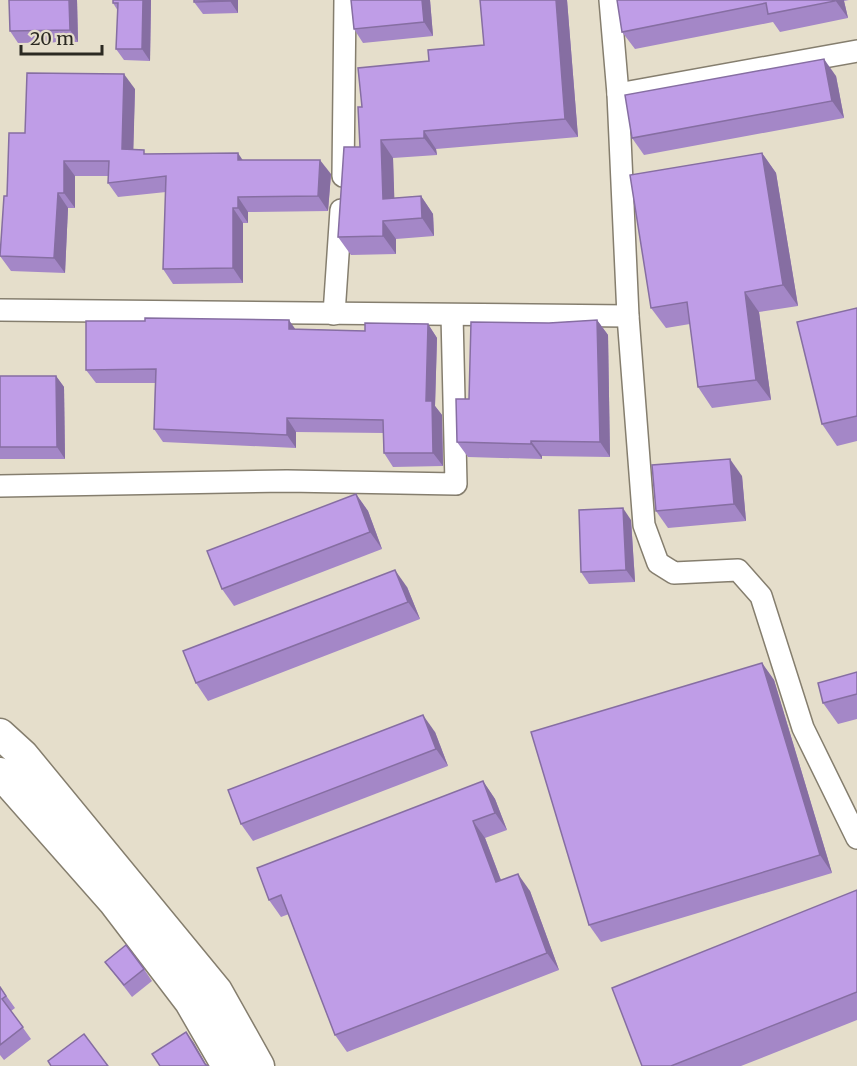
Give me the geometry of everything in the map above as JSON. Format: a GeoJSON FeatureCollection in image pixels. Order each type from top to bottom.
{"type":"FeatureCollection","features":[{"type":"Feature","properties":{"kind":"street"},"geometry":{"type":"LineString","coordinates":[[334,314],[344,168],[345,0]]}},
{"type":"Feature","properties":{"kind":"street"},"geometry":{"type":"LineString","coordinates":[[610,0],[618,94],[628,316],[644,525],[658,563],[674,573],[738,570],[761,596],[803,728],[857,838]]}},
{"type":"Feature","properties":{"kind":"street"},"geometry":{"type":"LineString","coordinates":[[618,94],[857,51]]}},
{"type":"Feature","properties":{"kind":"street"},"geometry":{"type":"LineString","coordinates":[[0,310],[628,316]]}},
{"type":"Feature","properties":{"kind":"street"},"geometry":{"type":"LineString","coordinates":[[0,486],[287,482],[456,484],[452,315]]}},
{"type":"Feature","properties":{"kind":"street"},"geometry":{"type":"LineString","coordinates":[[0,734],[23,755],[217,992],[259,1066]]}},
{"type":"Feature","properties":{"kind":"street"},"geometry":{"type":"LineString","coordinates":[[0,773],[113,901],[190,1002],[227,1066]]}},
{"type":"Feature","properties":{"kind":"building"},"geometry":{"type":"Polygon","coordinates":[[[9,0],[69,0],[70,30],[10,31],[9,0]]]}},
{"type":"Feature","properties":{"kind":"building"},"geometry":{"type":"Polygon","coordinates":[[[113,0],[143,0],[142,49],[116,49],[118,3],[113,3],[113,0]]]}},
{"type":"Feature","properties":{"kind":"building"},"geometry":{"type":"Polygon","coordinates":[[[194,0],[230,0],[230,1],[194,2],[194,0]]]}},
{"type":"Feature","properties":{"kind":"building"},"geometry":{"type":"Polygon","coordinates":[[[351,0],[422,0],[424,22],[354,29],[351,0]]]}},
{"type":"Feature","properties":{"kind":"building"},"geometry":{"type":"Polygon","coordinates":[[[480,0],[556,0],[565,119],[424,131],[424,138],[381,140],[383,199],[421,196],[422,218],[383,221],[383,236],[338,237],[344,147],[360,147],[358,107],[362,107],[358,68],[429,61],[428,50],[484,45],[480,0]]]}},
{"type":"Feature","properties":{"kind":"building"},"geometry":{"type":"Polygon","coordinates":[[[617,0],[835,1],[768,14],[766,3],[622,32],[617,0]]]}},
{"type":"Feature","properties":{"kind":"building"},"geometry":{"type":"Polygon","coordinates":[[[824,59],[832,101],[632,138],[625,95],[824,59]]]}},
{"type":"Feature","properties":{"kind":"building"},"geometry":{"type":"Polygon","coordinates":[[[27,73],[124,74],[122,149],[144,150],[144,154],[238,153],[238,160],[320,160],[318,196],[238,197],[238,208],[233,208],[233,268],[163,269],[166,176],[108,183],[109,161],[64,161],[64,193],[58,193],[54,258],[0,256],[4,196],[7,196],[9,133],[25,133],[27,73]]]}},
{"type":"Feature","properties":{"kind":"building"},"geometry":{"type":"Polygon","coordinates":[[[762,153],[783,285],[745,292],[756,380],[698,387],[687,302],[651,308],[630,175],[762,153]]]}},
{"type":"Feature","properties":{"kind":"building"},"geometry":{"type":"Polygon","coordinates":[[[857,308],[857,416],[822,424],[797,322],[857,308]]]}},
{"type":"Feature","properties":{"kind":"building"},"geometry":{"type":"Polygon","coordinates":[[[145,318],[289,320],[289,329],[365,331],[365,323],[428,324],[426,401],[432,401],[433,453],[384,453],[383,420],[287,418],[287,435],[154,429],[156,369],[86,370],[86,321],[145,321],[145,318]]]}},
{"type":"Feature","properties":{"kind":"building"},"geometry":{"type":"Polygon","coordinates":[[[597,320],[600,442],[531,441],[531,444],[457,442],[456,399],[469,399],[471,322],[549,323],[597,320]]]}},
{"type":"Feature","properties":{"kind":"building"},"geometry":{"type":"Polygon","coordinates":[[[0,376],[56,376],[57,447],[0,447],[0,376]]]}},
{"type":"Feature","properties":{"kind":"building"},"geometry":{"type":"Polygon","coordinates":[[[730,459],[734,504],[656,511],[652,465],[730,459]]]}},
{"type":"Feature","properties":{"kind":"building"},"geometry":{"type":"Polygon","coordinates":[[[356,494],[370,532],[222,589],[207,551],[356,494]]]}},
{"type":"Feature","properties":{"kind":"building"},"geometry":{"type":"Polygon","coordinates":[[[623,508],[626,570],[581,572],[579,510],[623,508]]]}},
{"type":"Feature","properties":{"kind":"building"},"geometry":{"type":"Polygon","coordinates":[[[395,570],[408,602],[196,683],[183,651],[395,570]]]}},
{"type":"Feature","properties":{"kind":"building"},"geometry":{"type":"Polygon","coordinates":[[[762,663],[820,855],[589,925],[531,732],[762,663]]]}},
{"type":"Feature","properties":{"kind":"building"},"geometry":{"type":"Polygon","coordinates":[[[857,672],[857,694],[823,703],[818,683],[857,672]]]}},
{"type":"Feature","properties":{"kind":"building"},"geometry":{"type":"Polygon","coordinates":[[[423,715],[436,749],[241,824],[228,790],[423,715]]]}},
{"type":"Feature","properties":{"kind":"building"},"geometry":{"type":"Polygon","coordinates":[[[483,781],[495,813],[473,821],[496,882],[518,874],[547,953],[335,1035],[281,895],[269,900],[257,868],[483,781]]]}},
{"type":"Feature","properties":{"kind":"building"},"geometry":{"type":"Polygon","coordinates":[[[857,890],[857,992],[671,1066],[642,1066],[612,988],[857,890]]]}},
{"type":"Feature","properties":{"kind":"building"},"geometry":{"type":"Polygon","coordinates":[[[126,945],[144,969],[124,985],[105,962],[126,945]]]}},
{"type":"Feature","properties":{"kind":"building"},"geometry":{"type":"Polygon","coordinates":[[[0,987],[6,996],[2,999],[23,1027],[0,1045],[0,987]]]}},
{"type":"Feature","properties":{"kind":"building"},"geometry":{"type":"Polygon","coordinates":[[[186,1032],[208,1066],[160,1066],[152,1054],[186,1032]]]}},
{"type":"Feature","properties":{"kind":"building"},"geometry":{"type":"Polygon","coordinates":[[[84,1034],[108,1066],[51,1066],[48,1061],[84,1034]]]}}]}
